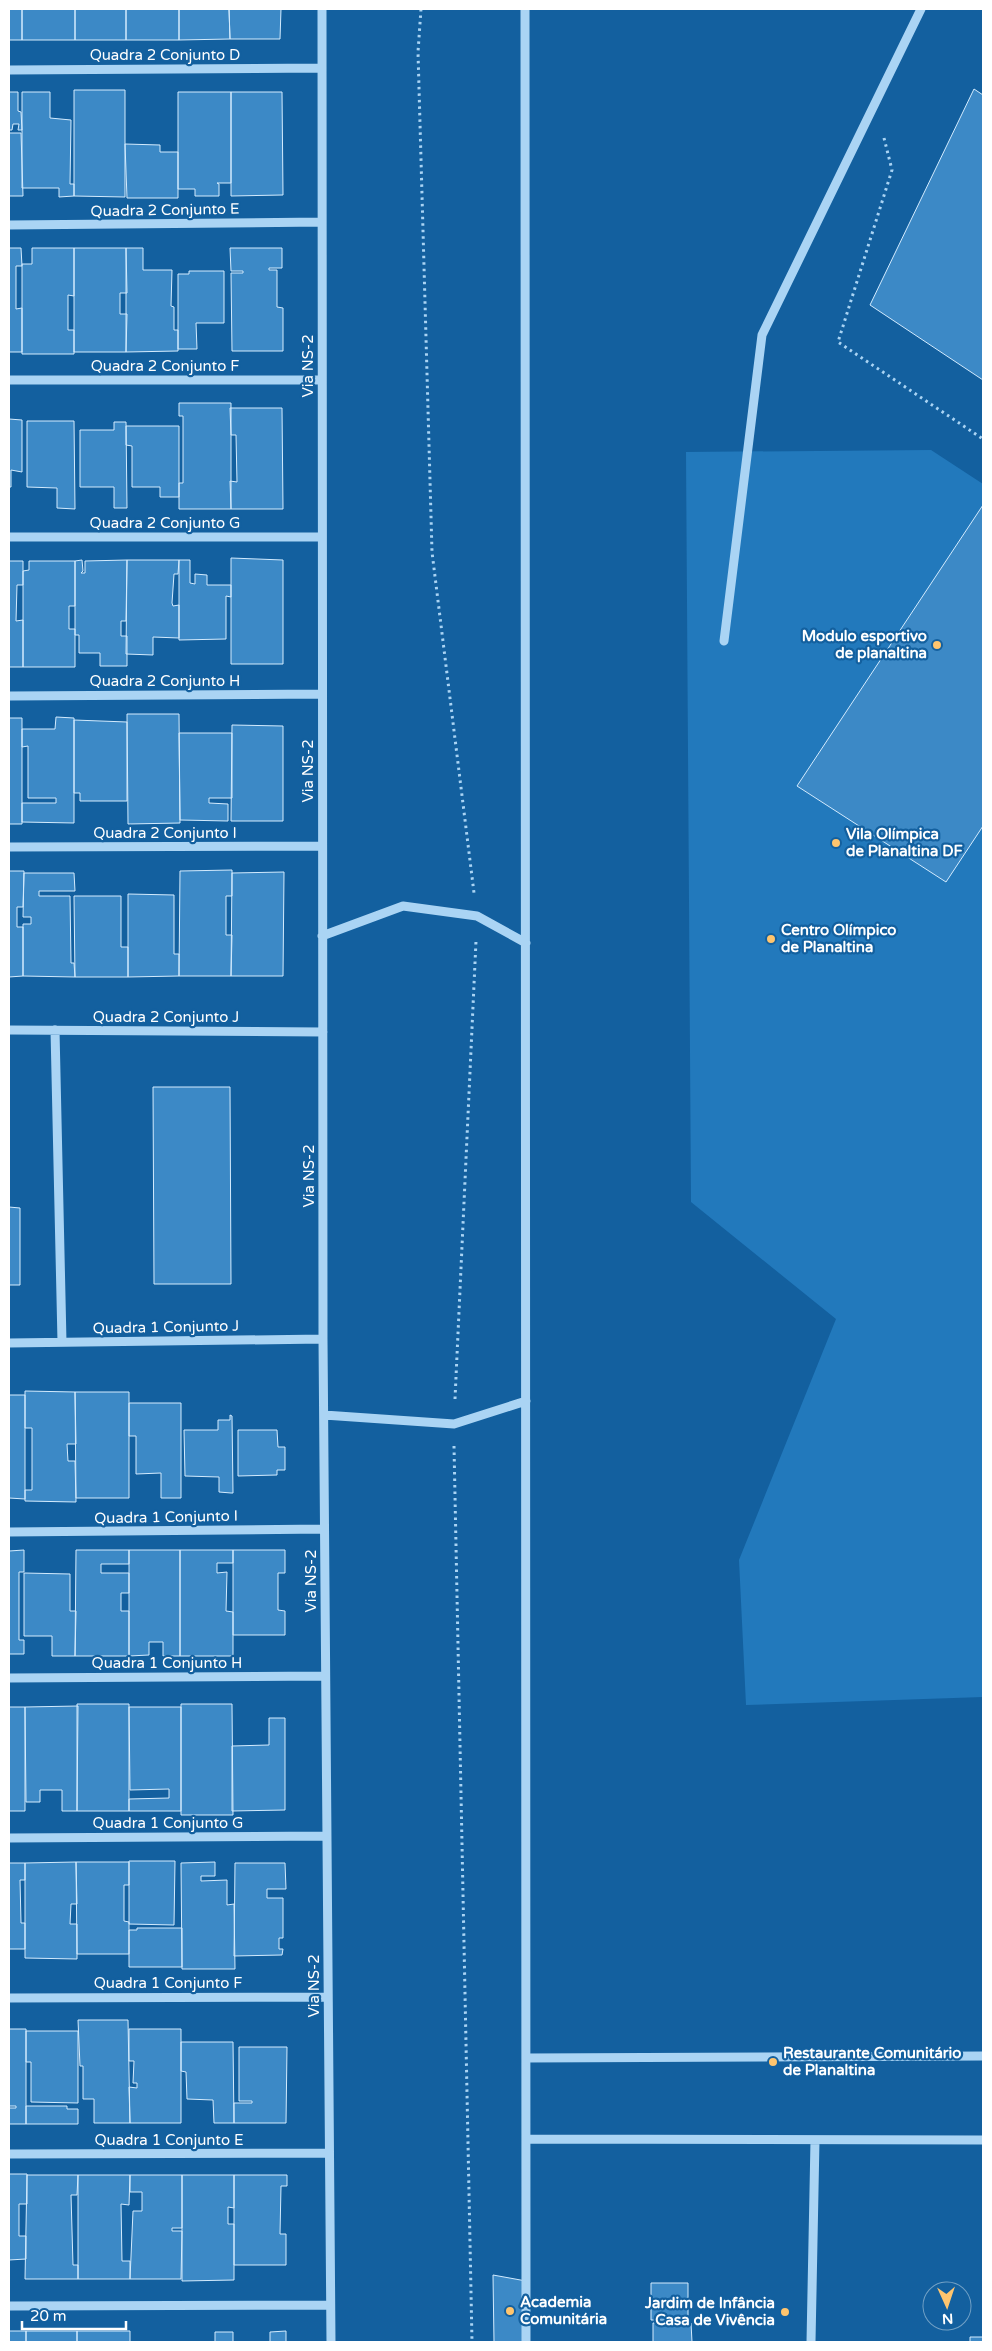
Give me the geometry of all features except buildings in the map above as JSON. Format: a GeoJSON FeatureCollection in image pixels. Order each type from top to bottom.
{"type":"FeatureCollection","features":[{"type":"Feature","properties":{"kind":"street","name":"Via NS-2"},"geometry":{"type":"LineString","coordinates":[[322,9],[323,1339],[331,2342]]}},
{"type":"Feature","properties":{"kind":"street"},"geometry":{"type":"LineString","coordinates":[[525,9],[526,2342]]}},
{"type":"Feature","properties":{"kind":"street"},"geometry":{"type":"LineString","coordinates":[[724,641],[762,335],[921,9]]}},
{"type":"Feature","properties":{"kind":"street","name":"Quadra 2 Conjunto D"},"geometry":{"type":"LineString","coordinates":[[9,70],[322,68]]}},
{"type":"Feature","properties":{"kind":"street","name":"Quadra 2 Conjunto E"},"geometry":{"type":"LineString","coordinates":[[9,225],[322,222]]}},
{"type":"Feature","properties":{"kind":"street","name":"Quadra 2 Conjunto F"},"geometry":{"type":"LineString","coordinates":[[9,380],[322,380]]}},
{"type":"Feature","properties":{"kind":"street","name":"Quadra 2 Conjunto G"},"geometry":{"type":"LineString","coordinates":[[9,537],[322,537]]}},
{"type":"Feature","properties":{"kind":"street","name":"Quadra 2 Conjunto H"},"geometry":{"type":"LineString","coordinates":[[9,696],[322,694]]}},
{"type":"Feature","properties":{"kind":"street","name":"Quadra 2 Conjunto I"},"geometry":{"type":"LineString","coordinates":[[9,847],[322,846]]}},
{"type":"Feature","properties":{"kind":"street"},"geometry":{"type":"LineString","coordinates":[[322,936],[402,906],[477,916],[526,943]]}},
{"type":"Feature","properties":{"kind":"street","name":"Quadra 2 Conjunto J"},"geometry":{"type":"LineString","coordinates":[[9,1030],[323,1032]]}},
{"type":"Feature","properties":{"kind":"street"},"geometry":{"type":"LineString","coordinates":[[55,1030],[62,1342]]}},
{"type":"Feature","properties":{"kind":"street","name":"Quadra 1 Conjunto J"},"geometry":{"type":"LineString","coordinates":[[9,1343],[323,1339]]}},
{"type":"Feature","properties":{"kind":"street"},"geometry":{"type":"LineString","coordinates":[[324,1415],[454,1424],[526,1401]]}},
{"type":"Feature","properties":{"kind":"street","name":"Quadra 1 Conjunto I"},"geometry":{"type":"LineString","coordinates":[[9,1532],[324,1529]]}},
{"type":"Feature","properties":{"kind":"street","name":"Quadra 1 Conjunto H"},"geometry":{"type":"LineString","coordinates":[[9,1678],[325,1676]]}},
{"type":"Feature","properties":{"kind":"street","name":"Quadra 1 Conjunto G"},"geometry":{"type":"LineString","coordinates":[[9,1838],[326,1836]]}},
{"type":"Feature","properties":{"kind":"street","name":"Quadra 1 Conjunto F"},"geometry":{"type":"LineString","coordinates":[[9,1998],[328,1997]]}},
{"type":"Feature","properties":{"kind":"street"},"geometry":{"type":"LineString","coordinates":[[526,2058],[983,2056]]}},
{"type":"Feature","properties":{"kind":"street"},"geometry":{"type":"LineString","coordinates":[[526,2139],[983,2140]]}},
{"type":"Feature","properties":{"kind":"street"},"geometry":{"type":"LineString","coordinates":[[811,2342],[815,2140]]}},
{"type":"Feature","properties":{"kind":"street","name":"Quadra 1 Conjunto E"},"geometry":{"type":"LineString","coordinates":[[9,2154],[329,2153]]}},
{"type":"Feature","properties":{"kind":"street"},"geometry":{"type":"LineString","coordinates":[[9,2306],[330,2305]]}},
{"type":"Feature","properties":{"kind":"path"},"geometry":{"type":"LineString","coordinates":[[422,9],[418,52],[432,552],[477,916],[454,1424],[472,2342]]}},
{"type":"Feature","properties":{"kind":"path"},"geometry":{"type":"LineString","coordinates":[[875,103],[892,170],[838,342],[983,439]]}},
{"type":"Feature","properties":{"kind":"shaded area","name":"Vila Olímpica de Planaltina DF"},"geometry":{"type":"Polygon","coordinates":[[[931,450],[983,484],[983,1697],[746,1705],[739,1560],[836,1319],[691,1202],[686,452],[931,450]]]}},
{"type":"Feature","properties":{"kind":"place","name":"Modulo esportivo de planaltina"},"geometry":{"type":"Point","coordinates":[937,645]}},
{"type":"Feature","properties":{"kind":"place","name":"Vila Olímpica de Planaltina DF"},"geometry":{"type":"Point","coordinates":[836,843]}},
{"type":"Feature","properties":{"kind":"place","name":"Centro Olímpico de Planaltina"},"geometry":{"type":"Point","coordinates":[771,939]}},
{"type":"Feature","properties":{"kind":"place","name":"Restaurante Comunitário de Planaltina"},"geometry":{"type":"Point","coordinates":[773,2062]}},
{"type":"Feature","properties":{"kind":"place","name":"Academia Comunitária"},"geometry":{"type":"Point","coordinates":[510,2311]}},
{"type":"Feature","properties":{"kind":"place","name":"Jardim de Infância Casa de Vivência"},"geometry":{"type":"Point","coordinates":[785,2312]}}]}
